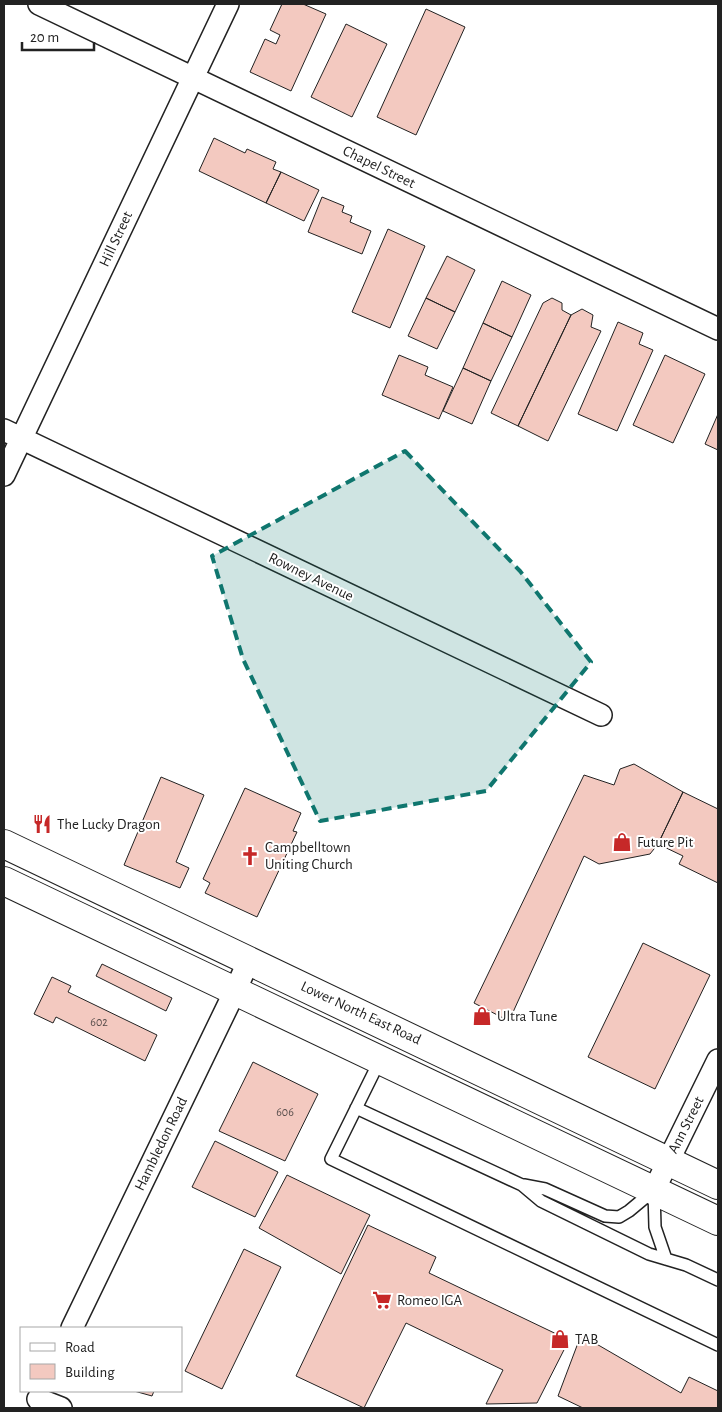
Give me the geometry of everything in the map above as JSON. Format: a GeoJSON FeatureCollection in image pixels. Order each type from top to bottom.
{"type":"FeatureCollection","features":[{"type":"Feature","properties":{"kind":"main road","name":"Lower North East Road"},"geometry":{"type":"LineString","coordinates":[[4,844],[718,1185]]}},
{"type":"Feature","properties":{"kind":"main road"},"geometry":{"type":"LineString","coordinates":[[4,881],[718,1221]]}},
{"type":"Feature","properties":{"kind":"street","name":"Chapel Street"},"geometry":{"type":"LineString","coordinates":[[39,4],[718,330]]}},
{"type":"Feature","properties":{"kind":"street","name":"Hill Street"},"geometry":{"type":"LineString","coordinates":[[4,475],[13,434],[228,4]]}},
{"type":"Feature","properties":{"kind":"street","name":"Rowney Avenue"},"geometry":{"type":"LineString","coordinates":[[13,434],[601,715]]}},
{"type":"Feature","properties":{"kind":"street","name":"Hambledon Road"},"geometry":{"type":"LineString","coordinates":[[72,1327],[236,991],[249,960]]}},
{"type":"Feature","properties":{"kind":"street","name":"Ann Street"},"geometry":{"type":"LineString","coordinates":[[654,1190],[718,1060]]}},
{"type":"Feature","properties":{"kind":"street"},"geometry":{"type":"LineString","coordinates":[[37,1399],[61,1408]]}},
{"type":"Feature","properties":{"kind":"lane"},"geometry":{"type":"LineString","coordinates":[[380,1060],[331,1159],[718,1345]]}},
{"type":"Feature","properties":{"kind":"lane"},"geometry":{"type":"LineString","coordinates":[[356,1108],[522,1184],[545,1189],[605,1216],[619,1217],[654,1190]]}},
{"type":"Feature","properties":{"kind":"lane"},"geometry":{"type":"LineString","coordinates":[[522,1184],[541,1201],[649,1254],[686,1265],[718,1280]]}},
{"type":"Feature","properties":{"kind":"lane"},"geometry":{"type":"LineString","coordinates":[[654,1190],[655,1227],[666,1259]]}},
{"type":"Feature","properties":{"kind":"highlighted area"},"geometry":{"type":"Polygon","coordinates":[[[405,451],[520,571],[591,662],[486,791],[320,821],[243,659],[212,556],[405,451]]]}},
{"type":"Feature","properties":{"kind":"building"},"geometry":{"type":"Polygon","coordinates":[[[282,4],[303,4],[326,14],[291,91],[250,72],[265,39],[276,44],[280,35],[270,30],[282,4]]]}},
{"type":"Feature","properties":{"kind":"building"},"geometry":{"type":"Polygon","coordinates":[[[426,9],[465,27],[416,135],[377,117],[426,9]]]}},
{"type":"Feature","properties":{"kind":"building"},"geometry":{"type":"Polygon","coordinates":[[[346,24],[387,44],[352,117],[311,97],[346,24]]]}},
{"type":"Feature","properties":{"kind":"building"},"geometry":{"type":"Polygon","coordinates":[[[214,138],[245,153],[247,149],[276,162],[273,169],[281,172],[266,203],[199,171],[214,138]]]}},
{"type":"Feature","properties":{"kind":"building"},"geometry":{"type":"Polygon","coordinates":[[[281,172],[319,190],[304,221],[266,203],[281,172]]]}},
{"type":"Feature","properties":{"kind":"building"},"geometry":{"type":"Polygon","coordinates":[[[322,197],[344,206],[342,212],[352,216],[350,222],[371,231],[362,254],[308,232],[322,197]]]}},
{"type":"Feature","properties":{"kind":"building"},"geometry":{"type":"Polygon","coordinates":[[[388,229],[425,246],[390,328],[352,312],[388,229]]]}},
{"type":"Feature","properties":{"kind":"building"},"geometry":{"type":"Polygon","coordinates":[[[447,256],[475,270],[455,312],[426,298],[447,256]]]}},
{"type":"Feature","properties":{"kind":"building"},"geometry":{"type":"Polygon","coordinates":[[[502,281],[531,295],[512,337],[483,323],[502,281]]]}},
{"type":"Feature","properties":{"kind":"building"},"geometry":{"type":"Polygon","coordinates":[[[426,298],[455,312],[437,349],[408,336],[426,298]]]}},
{"type":"Feature","properties":{"kind":"building"},"geometry":{"type":"Polygon","coordinates":[[[552,298],[562,303],[562,310],[571,315],[518,426],[491,413],[543,303],[552,298]]]}},
{"type":"Feature","properties":{"kind":"building"},"geometry":{"type":"Polygon","coordinates":[[[582,309],[593,315],[591,327],[601,331],[548,441],[518,426],[571,315],[582,309]]]}},
{"type":"Feature","properties":{"kind":"building"},"geometry":{"type":"Polygon","coordinates":[[[618,322],[643,333],[639,344],[653,350],[617,431],[578,414],[618,322]]]}},
{"type":"Feature","properties":{"kind":"building"},"geometry":{"type":"Polygon","coordinates":[[[483,323],[512,337],[491,381],[463,368],[483,323]]]}},
{"type":"Feature","properties":{"kind":"building"},"geometry":{"type":"Polygon","coordinates":[[[399,355],[428,367],[425,375],[453,387],[439,419],[382,395],[399,355]]]}},
{"type":"Feature","properties":{"kind":"building"},"geometry":{"type":"Polygon","coordinates":[[[665,355],[705,374],[673,443],[633,425],[665,355]]]}},
{"type":"Feature","properties":{"kind":"building"},"geometry":{"type":"Polygon","coordinates":[[[463,368],[491,381],[472,424],[443,411],[463,368]]]}},
{"type":"Feature","properties":{"kind":"building"},"geometry":{"type":"Polygon","coordinates":[[[718,414],[718,450],[705,444],[718,414]]]}},
{"type":"Feature","properties":{"kind":"building"},"geometry":{"type":"Polygon","coordinates":[[[634,764],[683,792],[658,844],[650,854],[599,864],[584,856],[509,1021],[474,1003],[584,775],[614,785],[620,769],[634,764]]]}},
{"type":"Feature","properties":{"kind":"building"},"geometry":{"type":"Polygon","coordinates":[[[161,777],[204,795],[176,862],[189,868],[180,888],[124,865],[161,777]]]}},
{"type":"Feature","properties":{"kind":"building","name":"Campbelltown Uniting Church"},"geometry":{"type":"Polygon","coordinates":[[[245,788],[301,813],[293,831],[297,832],[257,917],[205,893],[210,883],[203,879],[245,788]]]}},
{"type":"Feature","properties":{"kind":"building"},"geometry":{"type":"Polygon","coordinates":[[[683,792],[718,809],[718,883],[679,864],[683,856],[658,844],[683,792]]]}},
{"type":"Feature","properties":{"kind":"building"},"geometry":{"type":"Polygon","coordinates":[[[643,943],[710,975],[655,1089],[588,1057],[643,943]]]}},
{"type":"Feature","properties":{"kind":"building"},"geometry":{"type":"Polygon","coordinates":[[[102,964],[172,998],[166,1011],[96,976],[102,964]]]}},
{"type":"Feature","properties":{"kind":"building"},"geometry":{"type":"Polygon","coordinates":[[[52,977],[71,986],[68,992],[157,1035],[145,1061],[56,1017],[53,1023],[34,1014],[52,977]]]}},
{"type":"Feature","properties":{"kind":"building"},"geometry":{"type":"Polygon","coordinates":[[[253,1062],[318,1094],[285,1161],[219,1131],[253,1062]]]}},
{"type":"Feature","properties":{"kind":"building"},"geometry":{"type":"Polygon","coordinates":[[[215,1141],[278,1172],[255,1217],[192,1187],[215,1141]]]}},
{"type":"Feature","properties":{"kind":"building"},"geometry":{"type":"Polygon","coordinates":[[[287,1175],[370,1215],[341,1274],[259,1228],[287,1175]]]}},
{"type":"Feature","properties":{"kind":"building"},"geometry":{"type":"Polygon","coordinates":[[[368,1225],[436,1257],[429,1273],[569,1340],[537,1403],[486,1404],[503,1370],[406,1323],[364,1408],[296,1376],[368,1225]]]}},
{"type":"Feature","properties":{"kind":"building"},"geometry":{"type":"Polygon","coordinates":[[[244,1249],[281,1267],[222,1389],[185,1371],[244,1249]]]}},
{"type":"Feature","properties":{"kind":"building"},"geometry":{"type":"Polygon","coordinates":[[[581,1335],[681,1393],[689,1377],[718,1391],[718,1408],[583,1408],[558,1396],[581,1335]]]}},
{"type":"Feature","properties":{"kind":"building"},"geometry":{"type":"Polygon","coordinates":[[[138,1392],[154,1392],[152,1396],[138,1392]]]}},
{"type":"Feature","properties":{"kind":"place","name":"The Lucky Dragon"},"geometry":{"type":"Point","coordinates":[42,824]}},
{"type":"Feature","properties":{"kind":"place","name":"Future Pit"},"geometry":{"type":"Point","coordinates":[622,842]}},
{"type":"Feature","properties":{"kind":"place","name":"Campbelltown Uniting Church"},"geometry":{"type":"Point","coordinates":[250,856]}},
{"type":"Feature","properties":{"kind":"place","name":"Ultra Tune"},"geometry":{"type":"Point","coordinates":[482,1016]}},
{"type":"Feature","properties":{"kind":"place","name":"Romeo IGA"},"geometry":{"type":"Point","coordinates":[382,1300]}},
{"type":"Feature","properties":{"kind":"place","name":"TAB"},"geometry":{"type":"Point","coordinates":[560,1339]}}]}
